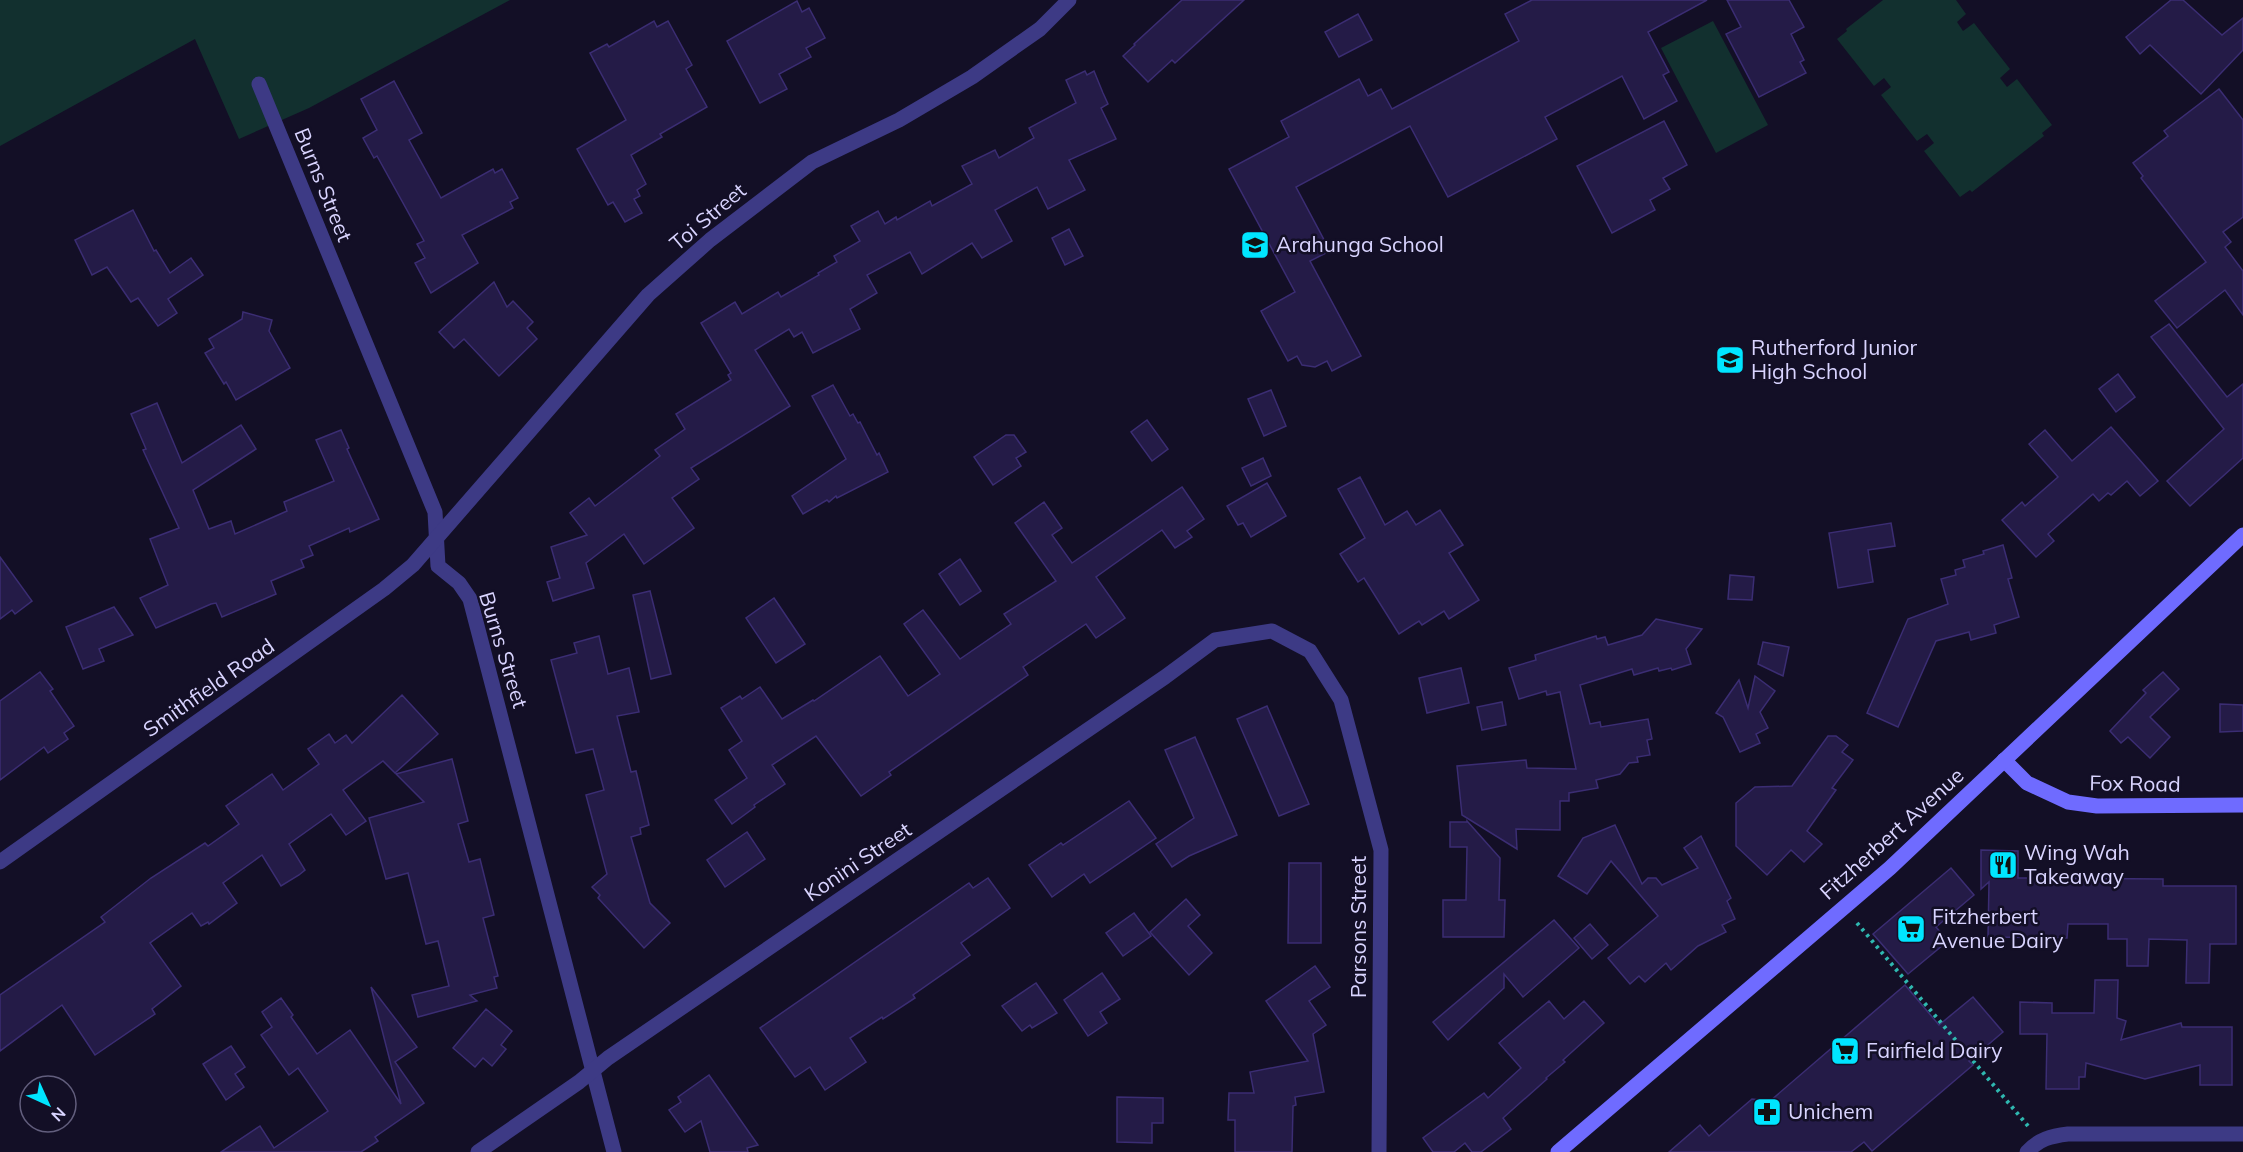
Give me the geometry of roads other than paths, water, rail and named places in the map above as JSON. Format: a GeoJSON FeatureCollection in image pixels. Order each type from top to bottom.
{"type":"FeatureCollection","features":[{"type":"Feature","properties":{"kind":"main road","name":"Fitzherbert Avenue"},"geometry":{"type":"LineString","coordinates":[[1558,1152],[1890,868],[2243,534]]}},
{"type":"Feature","properties":{"kind":"main road","name":"Fox Road"},"geometry":{"type":"LineString","coordinates":[[2004,760],[2027,783],[2068,802],[2097,806],[2243,805]]}},
{"type":"Feature","properties":{"kind":"street","name":"Toi Street"},"geometry":{"type":"LineString","coordinates":[[436,542],[648,296],[710,240],[812,162],[899,120],[972,77],[1040,30],[1069,0]]}},
{"type":"Feature","properties":{"kind":"street","name":"Burns Street"},"geometry":{"type":"LineString","coordinates":[[259,84],[435,512],[438,566],[459,584],[470,599],[614,1152]]}},
{"type":"Feature","properties":{"kind":"street","name":"Smithfield Road"},"geometry":{"type":"LineString","coordinates":[[0,862],[384,589],[436,542]]}},
{"type":"Feature","properties":{"kind":"street","name":"Konini Street"},"geometry":{"type":"LineString","coordinates":[[478,1152],[1165,677],[1215,640],[1272,631]]}},
{"type":"Feature","properties":{"kind":"street","name":"Parsons Street"},"geometry":{"type":"LineString","coordinates":[[1272,631],[1310,651],[1341,700],[1382,850],[1379,1152]]}},
{"type":"Feature","properties":{"kind":"street"},"geometry":{"type":"LineString","coordinates":[[2027,1152],[2040,1141],[2068,1134],[2243,1134]]}},
{"type":"Feature","properties":{"kind":"place","name":"Arahunga School"},"geometry":{"type":"Point","coordinates":[1255,245]}},
{"type":"Feature","properties":{"kind":"place","name":"Rutherford Junior High School"},"geometry":{"type":"Point","coordinates":[1730,360]}},
{"type":"Feature","properties":{"kind":"place","name":"Wing Wah Takeaway"},"geometry":{"type":"Point","coordinates":[2003,865]}},
{"type":"Feature","properties":{"kind":"place","name":"Fitzherbert Avenue Dairy"},"geometry":{"type":"Point","coordinates":[1911,929]}},
{"type":"Feature","properties":{"kind":"place","name":"Fairfield Dairy"},"geometry":{"type":"Point","coordinates":[1845,1051]}},
{"type":"Feature","properties":{"kind":"place","name":"Unichem"},"geometry":{"type":"Point","coordinates":[1767,1112]}}]}
